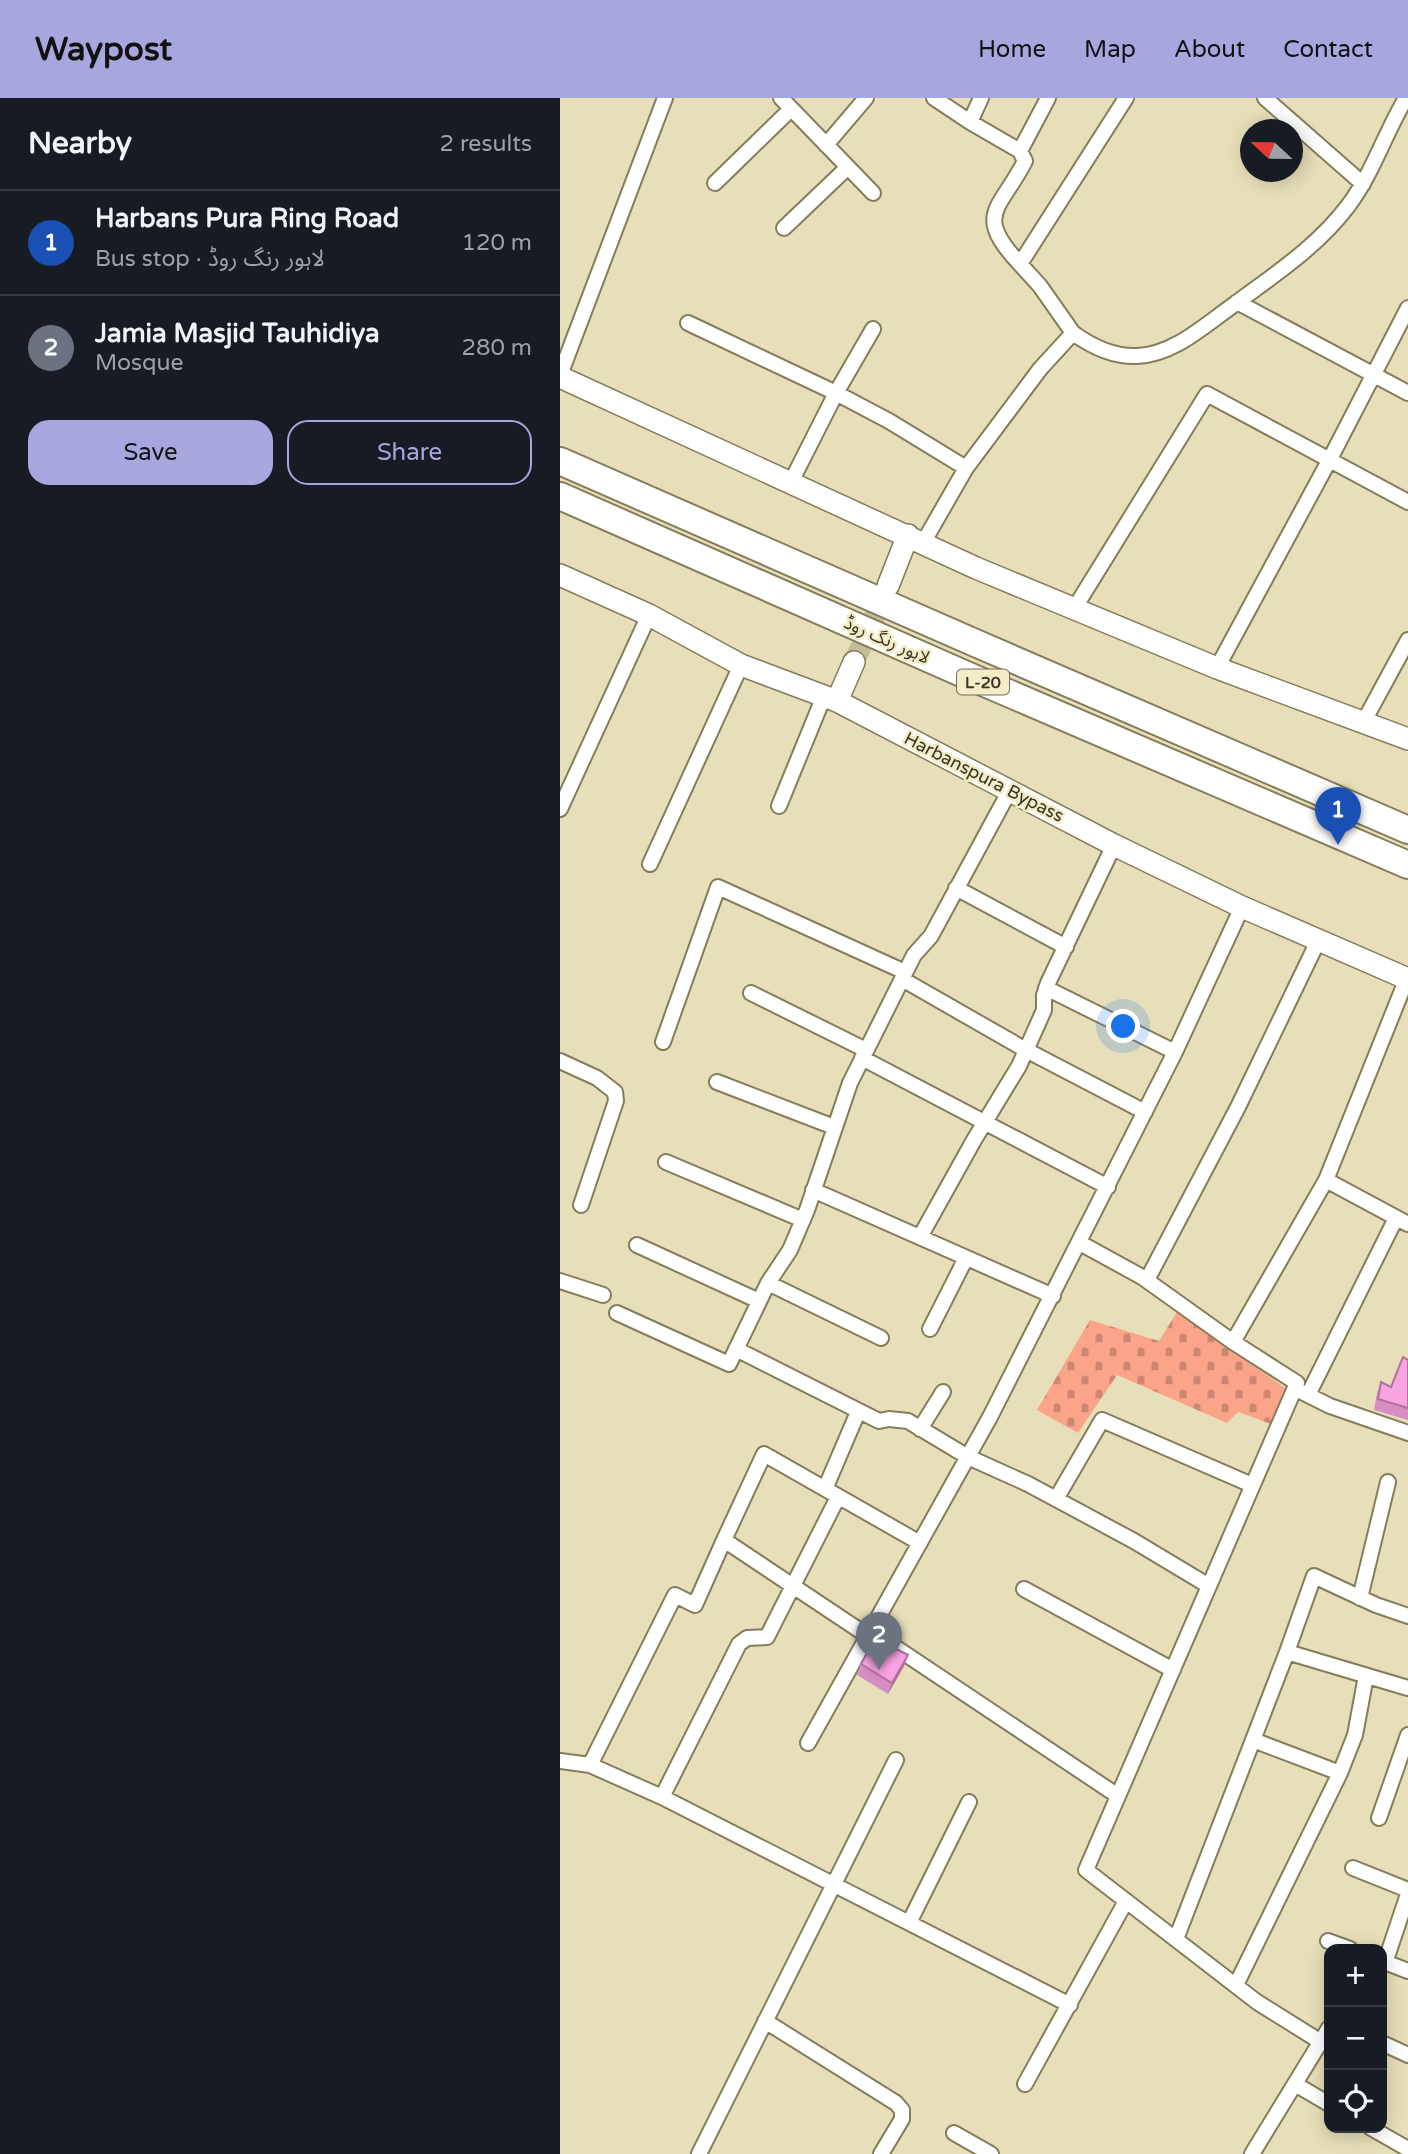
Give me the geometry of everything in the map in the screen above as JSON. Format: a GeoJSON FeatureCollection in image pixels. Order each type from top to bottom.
{"type":"FeatureCollection","features":[{"type":"Feature","properties":{"kind":"highway","name":"لاہور رنگ روڈ"},"geometry":{"type":"LineString","coordinates":[[560,461],[1408,830]]}},
{"type":"Feature","properties":{"kind":"highway","name":"لاہور رنگ روڈ"},"geometry":{"type":"LineString","coordinates":[[560,496],[1408,865]]}},
{"type":"Feature","properties":{"kind":"highway"},"geometry":{"type":"LineString","coordinates":[[1355,807],[1408,824]]}},
{"type":"Feature","properties":{"kind":"highway"},"geometry":{"type":"LineString","coordinates":[[1340,836],[1408,872]]}},
{"type":"Feature","properties":{"kind":"street"},"geometry":{"type":"LineString","coordinates":[[665,98],[560,376],[976,568],[1217,668],[1408,740]]}},
{"type":"Feature","properties":{"kind":"street"},"geometry":{"type":"LineString","coordinates":[[826,145],[866,98]]}},
{"type":"Feature","properties":{"kind":"street"},"geometry":{"type":"LineString","coordinates":[[934,98],[1020,151],[1025,161],[996,208],[993,220],[999,240],[1040,286],[1073,333],[1088,344],[1108,352],[1136,356],[1157,353],[1192,335],[1280,272],[1314,243],[1334,224],[1363,184],[1405,105]]}},
{"type":"Feature","properties":{"kind":"street"},"geometry":{"type":"LineString","coordinates":[[970,122],[981,98]]}},
{"type":"Feature","properties":{"kind":"street"},"geometry":{"type":"LineString","coordinates":[[1020,151],[1048,98]]}},
{"type":"Feature","properties":{"kind":"street"},"geometry":{"type":"LineString","coordinates":[[1020,264],[1126,98]]}},
{"type":"Feature","properties":{"kind":"street"},"geometry":{"type":"LineString","coordinates":[[1265,98],[1363,184]]}},
{"type":"Feature","properties":{"kind":"street"},"geometry":{"type":"LineString","coordinates":[[715,183],[786,103],[873,193]]}},
{"type":"Feature","properties":{"kind":"street"},"geometry":{"type":"LineString","coordinates":[[784,228],[848,167]]}},
{"type":"Feature","properties":{"kind":"street"},"geometry":{"type":"LineString","coordinates":[[1237,302],[1408,393]]}},
{"type":"Feature","properties":{"kind":"street"},"geometry":{"type":"LineString","coordinates":[[1217,668],[1408,308]]}},
{"type":"Feature","properties":{"kind":"street"},"geometry":{"type":"LineString","coordinates":[[688,323],[889,421],[966,468]]}},
{"type":"Feature","properties":{"kind":"street"},"geometry":{"type":"LineString","coordinates":[[791,482],[835,393],[873,328]]}},
{"type":"Feature","properties":{"kind":"street"},"geometry":{"type":"LineString","coordinates":[[888,586],[915,539],[966,468],[1040,369],[1073,333]]}},
{"type":"Feature","properties":{"kind":"street"},"geometry":{"type":"LineString","coordinates":[[1074,609],[1207,394],[1408,502]]}},
{"type":"Feature","properties":{"kind":"street","name":"Harbanspura Bypass"},"geometry":{"type":"LineString","coordinates":[[560,575],[649,615],[741,665],[831,698],[1114,845],[1242,907],[1408,979]]}},
{"type":"Feature","properties":{"kind":"street"},"geometry":{"type":"LineString","coordinates":[[560,809],[649,615]]}},
{"type":"Feature","properties":{"kind":"street"},"geometry":{"type":"LineString","coordinates":[[1363,723],[1408,640]]}},
{"type":"Feature","properties":{"kind":"street"},"geometry":{"type":"LineString","coordinates":[[779,806],[831,698],[854,662]]}},
{"type":"Feature","properties":{"kind":"street"},"geometry":{"type":"LineString","coordinates":[[650,864],[741,665]]}},
{"type":"Feature","properties":{"kind":"street"},"geometry":{"type":"LineString","coordinates":[[617,1313],[729,1364],[768,1283],[790,1250],[850,1083],[864,1054],[914,955],[931,936],[1010,790]]}},
{"type":"Feature","properties":{"kind":"street"},"geometry":{"type":"LineString","coordinates":[[920,1237],[1026,1051],[1044,1010],[1046,988],[1114,845]]}},
{"type":"Feature","properties":{"kind":"street"},"geometry":{"type":"LineString","coordinates":[[663,1042],[718,887],[904,975],[1026,1051],[1144,1112]]}},
{"type":"Feature","properties":{"kind":"street"},"geometry":{"type":"LineString","coordinates":[[956,888],[1066,947]]}},
{"type":"Feature","properties":{"kind":"street"},"geometry":{"type":"LineString","coordinates":[[808,1743],[968,1457],[1053,1296],[1175,1052],[1242,907]]}},
{"type":"Feature","properties":{"kind":"street"},"geometry":{"type":"LineString","coordinates":[[1147,1280],[1238,1107],[1318,941]]}},
{"type":"Feature","properties":{"kind":"street"},"geometry":{"type":"LineString","coordinates":[[1233,1342],[1326,1180],[1408,979]]}},
{"type":"Feature","properties":{"kind":"street"},"geometry":{"type":"LineString","coordinates":[[1046,988],[1175,1052]]}},
{"type":"Feature","properties":{"kind":"street"},"geometry":{"type":"LineString","coordinates":[[751,993],[1108,1187]]}},
{"type":"Feature","properties":{"kind":"street"},"geometry":{"type":"LineString","coordinates":[[560,1061],[597,1078],[615,1093],[616,1101],[581,1205]]}},
{"type":"Feature","properties":{"kind":"street"},"geometry":{"type":"LineString","coordinates":[[717,1082],[834,1127]]}},
{"type":"Feature","properties":{"kind":"street"},"geometry":{"type":"LineString","coordinates":[[666,1162],[803,1220]]}},
{"type":"Feature","properties":{"kind":"street"},"geometry":{"type":"LineString","coordinates":[[1321,2042],[1257,2001],[1086,1870],[1252,1485],[1301,1391],[1402,1221],[1326,1180]]}},
{"type":"Feature","properties":{"kind":"street"},"geometry":{"type":"LineString","coordinates":[[813,1190],[1053,1296]]}},
{"type":"Feature","properties":{"kind":"street"},"geometry":{"type":"LineString","coordinates":[[1080,1242],[1147,1280],[1233,1342],[1297,1383],[1301,1391],[1330,1406],[1408,1433]]}},
{"type":"Feature","properties":{"kind":"street"},"geometry":{"type":"LineString","coordinates":[[637,1245],[759,1301]]}},
{"type":"Feature","properties":{"kind":"street"},"geometry":{"type":"LineString","coordinates":[[930,1329],[966,1258]]}},
{"type":"Feature","properties":{"kind":"street"},"geometry":{"type":"LineString","coordinates":[[560,1280],[603,1295]]}},
{"type":"Feature","properties":{"kind":"street"},"geometry":{"type":"LineString","coordinates":[[768,1283],[881,1338]]}},
{"type":"Feature","properties":{"kind":"street"},"geometry":{"type":"LineString","coordinates":[[736,1349],[879,1421],[908,1421],[968,1457],[1135,1541],[1209,1586]]}},
{"type":"Feature","properties":{"kind":"street"},"geometry":{"type":"LineString","coordinates":[[920,1429],[943,1392]]}},
{"type":"Feature","properties":{"kind":"street"},"geometry":{"type":"LineString","coordinates":[[662,1797],[739,1644],[747,1637],[767,1637],[793,1586],[832,1493],[858,1412]]}},
{"type":"Feature","properties":{"kind":"street"},"geometry":{"type":"LineString","coordinates":[[1056,1499],[1102,1420],[1252,1485]]}},
{"type":"Feature","properties":{"kind":"street"},"geometry":{"type":"LineString","coordinates":[[590,1765],[675,1595],[695,1605],[764,1454],[920,1544]]}},
{"type":"Feature","properties":{"kind":"street"},"geometry":{"type":"LineString","coordinates":[[1360,1598],[1388,1482]]}},
{"type":"Feature","properties":{"kind":"street"},"geometry":{"type":"LineString","coordinates":[[724,1540],[1118,1796]]}},
{"type":"Feature","properties":{"kind":"street"},"geometry":{"type":"LineString","coordinates":[[1176,1939],[1314,1576],[1360,1598],[1408,1616]]}},
{"type":"Feature","properties":{"kind":"street"},"geometry":{"type":"LineString","coordinates":[[1024,1589],[1173,1670]]}},
{"type":"Feature","properties":{"kind":"street"},"geometry":{"type":"LineString","coordinates":[[1287,1652],[1408,1688]]}},
{"type":"Feature","properties":{"kind":"street"},"geometry":{"type":"LineString","coordinates":[[1236,1985],[1340,1773],[1355,1735],[1366,1676]]}},
{"type":"Feature","properties":{"kind":"street"},"geometry":{"type":"LineString","coordinates":[[1379,1818],[1408,1735]]}},
{"type":"Feature","properties":{"kind":"street"},"geometry":{"type":"LineString","coordinates":[[1253,1740],[1340,1773]]}},
{"type":"Feature","properties":{"kind":"street"},"geometry":{"type":"LineString","coordinates":[[699,2154],[895,1760]]}},
{"type":"Feature","properties":{"kind":"street"},"geometry":{"type":"LineString","coordinates":[[560,1761],[590,1765],[662,1797],[1070,2005]]}},
{"type":"Feature","properties":{"kind":"street"},"geometry":{"type":"LineString","coordinates":[[909,1923],[969,1802]]}},
{"type":"Feature","properties":{"kind":"street"},"geometry":{"type":"LineString","coordinates":[[1353,1868],[1408,1892],[1387,1951]]}},
{"type":"Feature","properties":{"kind":"street"},"geometry":{"type":"LineString","coordinates":[[1026,2084],[1126,1901]]}},
{"type":"Feature","properties":{"kind":"street"},"geometry":{"type":"LineString","coordinates":[[1328,1941],[1336,1944]]}},
{"type":"Feature","properties":{"kind":"street"},"geometry":{"type":"LineString","coordinates":[[1387,1963],[1408,1971]]}},
{"type":"Feature","properties":{"kind":"street"},"geometry":{"type":"LineString","coordinates":[[765,2021],[896,2103],[902,2110],[902,2119],[881,2154]]}},
{"type":"Feature","properties":{"kind":"street"},"geometry":{"type":"LineString","coordinates":[[1252,2154],[1324,2037]]}},
{"type":"Feature","properties":{"kind":"street"},"geometry":{"type":"LineString","coordinates":[[1387,2045],[1408,2055]]}},
{"type":"Feature","properties":{"kind":"street"},"geometry":{"type":"LineString","coordinates":[[1295,2084],[1324,2101]]}},
{"type":"Feature","properties":{"kind":"street"},"geometry":{"type":"LineString","coordinates":[[954,2133],[991,2154]]}},
{"type":"Feature","properties":{"kind":"street"},"geometry":{"type":"LineString","coordinates":[[1380,2133],[1408,2149]]}},
{"type":"Feature","properties":{"kind":"street"},"geometry":{"type":"LineString","coordinates":[[1385,2154],[1392,2140]]}},
{"type":"Feature","properties":{"kind":"green space"},"geometry":{"type":"Polygon","coordinates":[[[1177,1312],[1285,1388],[1271,1424],[1238,1412],[1227,1423],[1117,1375],[1078,1433],[1037,1410],[1090,1320],[1159,1341],[1177,1312]]]}},
{"type":"Feature","properties":{"kind":"building"},"geometry":{"type":"Polygon","coordinates":[[[1403,1357],[1408,1360],[1408,1408],[1378,1399],[1381,1382],[1391,1387],[1403,1357]]]}},
{"type":"Feature","properties":{"kind":"building"},"geometry":{"type":"Polygon","coordinates":[[[875,1638],[908,1655],[892,1683],[861,1664],[875,1638]]]}},
{"type":"Feature","properties":{"kind":"tunnel"},"geometry":{"type":"LineString","coordinates":[[854,662],[888,588]]}},
{"type":"Feature","properties":{"kind":"place","name":"Harbans Pura Ring Road"},"geometry":{"type":"Point","coordinates":[1338,845]}},
{"type":"Feature","properties":{"kind":"place","name":"Jamia Masjid Tauhidiya"},"geometry":{"type":"Point","coordinates":[879,1670]}}]}
